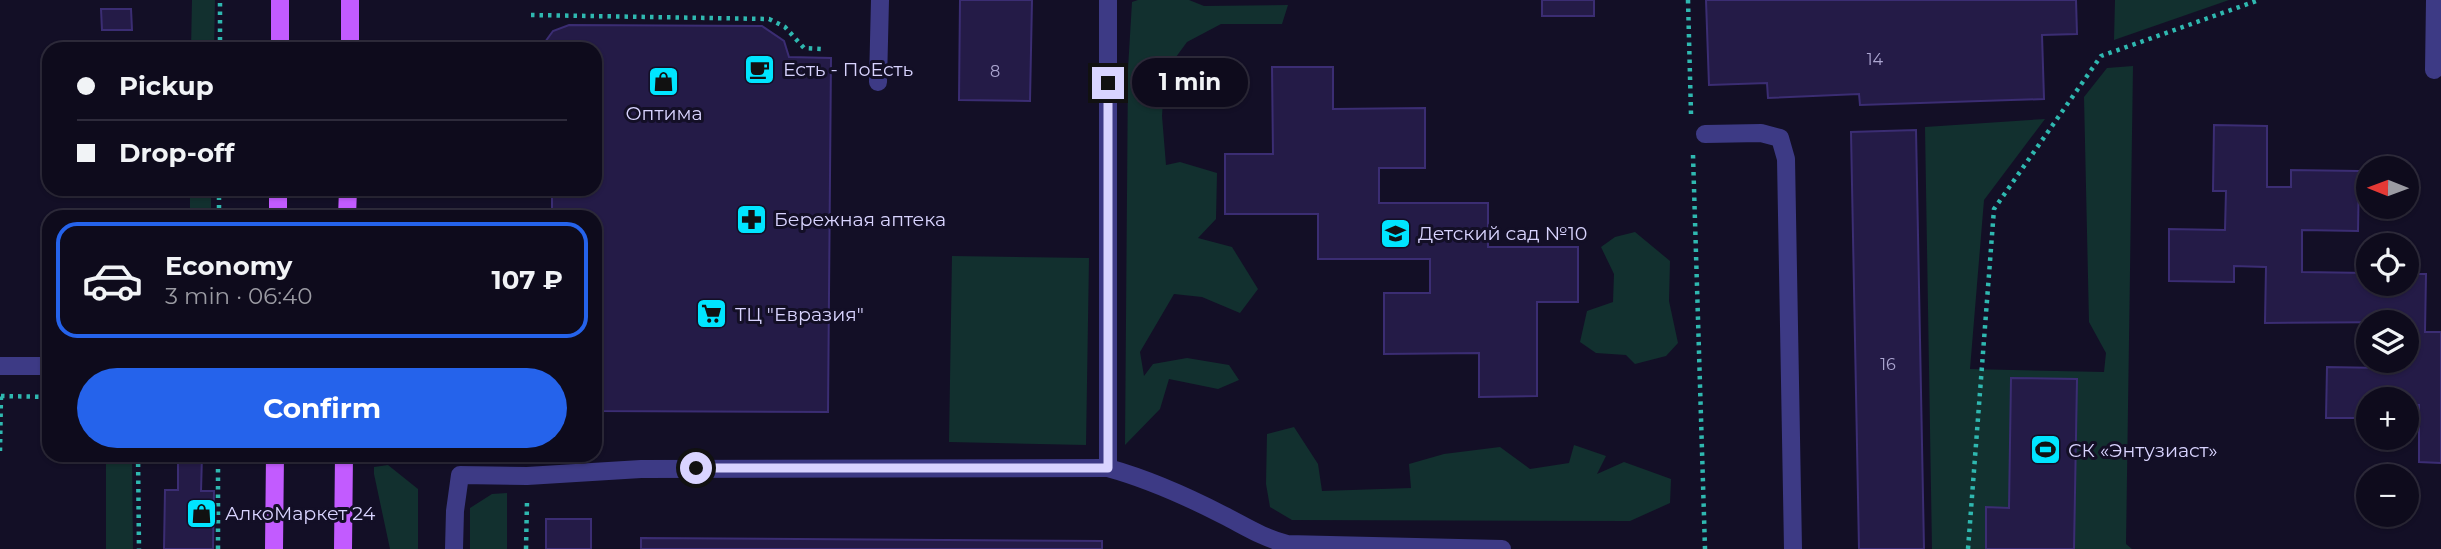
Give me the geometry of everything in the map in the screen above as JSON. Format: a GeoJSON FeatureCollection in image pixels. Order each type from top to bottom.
{"type":"FeatureCollection","features":[{"type":"Feature","properties":{"kind":"main road"},"geometry":{"type":"LineString","coordinates":[[280,0],[280,42]]}},
{"type":"Feature","properties":{"kind":"main road"},"geometry":{"type":"LineString","coordinates":[[350,0],[350,42]]}},
{"type":"Feature","properties":{"kind":"main road"},"geometry":{"type":"LineString","coordinates":[[274,549],[275,462]]}},
{"type":"Feature","properties":{"kind":"main road"},"geometry":{"type":"LineString","coordinates":[[343,549],[344,462]]}},
{"type":"Feature","properties":{"kind":"street"},"geometry":{"type":"LineString","coordinates":[[878,82],[880,0]]}},
{"type":"Feature","properties":{"kind":"street"},"geometry":{"type":"LineString","coordinates":[[1108,0],[1108,468]]}},
{"type":"Feature","properties":{"kind":"street"},"geometry":{"type":"LineString","coordinates":[[2434,70],[2435,0]]}},
{"type":"Feature","properties":{"kind":"street"},"geometry":{"type":"LineString","coordinates":[[1704,134],[1761,133],[1780,138],[1786,159],[1793,549]]}},
{"type":"Feature","properties":{"kind":"street"},"geometry":{"type":"LineString","coordinates":[[0,366],[42,366]]}},
{"type":"Feature","properties":{"kind":"street"},"geometry":{"type":"LineString","coordinates":[[454,549],[454,511],[460,475],[527,476],[641,469],[1108,468],[1143,478],[1225,516],[1262,537],[1287,544],[1502,549]]}},
{"type":"Feature","properties":{"kind":"path"},"geometry":{"type":"LineString","coordinates":[[220,0],[220,42]]}},
{"type":"Feature","properties":{"kind":"path"},"geometry":{"type":"LineString","coordinates":[[1688,0],[1692,120]]}},
{"type":"Feature","properties":{"kind":"path"},"geometry":{"type":"LineString","coordinates":[[1968,549],[1994,209],[2101,56],[2259,0]]}},
{"type":"Feature","properties":{"kind":"path"},"geometry":{"type":"LineString","coordinates":[[531,15],[769,19],[785,27],[804,48],[823,49]]}},
{"type":"Feature","properties":{"kind":"path"},"geometry":{"type":"LineString","coordinates":[[1692,148],[1705,549]]}},
{"type":"Feature","properties":{"kind":"path"},"geometry":{"type":"LineString","coordinates":[[0,451],[0,396],[42,397]]}},
{"type":"Feature","properties":{"kind":"path"},"geometry":{"type":"LineString","coordinates":[[138,462],[139,549]]}},
{"type":"Feature","properties":{"kind":"path"},"geometry":{"type":"LineString","coordinates":[[218,462],[218,549]]}},
{"type":"Feature","properties":{"kind":"path"},"geometry":{"type":"LineString","coordinates":[[526,549],[527,493]]}},
{"type":"Feature","properties":{"kind":"green space"},"geometry":{"type":"Polygon","coordinates":[[[192,0],[215,0],[214,42],[191,42],[192,0]]]}},
{"type":"Feature","properties":{"kind":"green space"},"geometry":{"type":"Polygon","coordinates":[[[1189,0],[1204,6],[1288,5],[1282,24],[1221,24],[1187,42],[1165,72],[1162,116],[1166,165],[1180,162],[1217,173],[1216,219],[1198,238],[1232,247],[1258,289],[1240,313],[1202,297],[1174,294],[1140,352],[1144,376],[1153,364],[1187,358],[1229,365],[1239,380],[1218,389],[1169,379],[1160,409],[1125,445],[1128,69],[1132,2],[1189,0]]]}},
{"type":"Feature","properties":{"kind":"green space"},"geometry":{"type":"Polygon","coordinates":[[[2115,0],[2229,0],[2114,40],[2115,0]]]}},
{"type":"Feature","properties":{"kind":"green space"},"geometry":{"type":"Polygon","coordinates":[[[2133,66],[2126,544],[2132,549],[1932,549],[1925,127],[2045,119],[1984,200],[1970,369],[2104,372],[2106,353],[2089,322],[2084,97],[2107,68],[2133,66]]]}},
{"type":"Feature","properties":{"kind":"green space"},"geometry":{"type":"Polygon","coordinates":[[[190,196],[211,196],[211,210],[190,210],[190,196]]]}},
{"type":"Feature","properties":{"kind":"green space"},"geometry":{"type":"Polygon","coordinates":[[[1635,232],[1670,261],[1669,301],[1678,343],[1666,356],[1635,364],[1626,355],[1596,353],[1580,342],[1587,311],[1613,302],[1614,274],[1601,247],[1615,237],[1635,232]]]}},
{"type":"Feature","properties":{"kind":"green space"},"geometry":{"type":"Polygon","coordinates":[[[952,256],[1089,258],[1086,445],[949,442],[952,256]]]}},
{"type":"Feature","properties":{"kind":"green space"},"geometry":{"type":"Polygon","coordinates":[[[1294,427],[1318,464],[1322,491],[1411,488],[1409,464],[1444,454],[1500,447],[1530,469],[1569,463],[1574,445],[1606,456],[1597,474],[1624,462],[1671,479],[1670,503],[1630,521],[1292,520],[1270,507],[1266,484],[1267,434],[1294,427]]]}},
{"type":"Feature","properties":{"kind":"green space"},"geometry":{"type":"Polygon","coordinates":[[[106,462],[132,462],[133,549],[106,549],[106,462]]]}},
{"type":"Feature","properties":{"kind":"green space"},"geometry":{"type":"Polygon","coordinates":[[[388,465],[418,489],[418,549],[390,549],[374,474],[374,467],[388,465]]]}},
{"type":"Feature","properties":{"kind":"green space"},"geometry":{"type":"Polygon","coordinates":[[[507,493],[507,549],[470,549],[470,508],[492,494],[507,493]]]}},
{"type":"Feature","properties":{"kind":"building"},"geometry":{"type":"Polygon","coordinates":[[[960,0],[1032,0],[1030,101],[959,100],[960,0]]]}},
{"type":"Feature","properties":{"kind":"building"},"geometry":{"type":"Polygon","coordinates":[[[1542,0],[1594,0],[1594,16],[1542,16],[1542,0]]]}},
{"type":"Feature","properties":{"kind":"building"},"geometry":{"type":"Polygon","coordinates":[[[1706,0],[2076,0],[2077,34],[2042,35],[2044,99],[1860,105],[1859,94],[1768,98],[1767,83],[1709,85],[1706,0]]]}},
{"type":"Feature","properties":{"kind":"building"},"geometry":{"type":"Polygon","coordinates":[[[101,9],[131,9],[132,30],[102,30],[101,9]]]}},
{"type":"Feature","properties":{"kind":"building","name":"ТЦ \"Евразия\""},"geometry":{"type":"Polygon","coordinates":[[[569,25],[762,26],[784,41],[789,57],[831,58],[828,412],[602,411],[602,210],[552,210],[552,196],[602,196],[602,42],[545,42],[553,31],[569,25]]]}},
{"type":"Feature","properties":{"kind":"building"},"geometry":{"type":"Polygon","coordinates":[[[1272,67],[1333,67],[1333,109],[1425,108],[1425,168],[1379,168],[1379,203],[1488,203],[1488,247],[1578,247],[1578,302],[1537,302],[1537,396],[1479,397],[1479,353],[1384,354],[1384,293],[1430,293],[1430,259],[1318,259],[1318,214],[1225,214],[1225,154],[1273,154],[1272,67]]]}},
{"type":"Feature","properties":{"kind":"building"},"geometry":{"type":"Polygon","coordinates":[[[2214,125],[2267,126],[2267,187],[2291,187],[2291,170],[2356,171],[2358,231],[2302,230],[2302,272],[2356,273],[2356,296],[2419,296],[2419,274],[2426,274],[2425,332],[2441,332],[2441,463],[2419,462],[2419,387],[2356,387],[2356,418],[2326,418],[2327,367],[2356,368],[2356,373],[2419,373],[2419,310],[2356,310],[2356,322],[2265,323],[2266,267],[2234,266],[2234,282],[2169,281],[2169,229],[2225,230],[2226,191],[2213,191],[2214,125]]]}},
{"type":"Feature","properties":{"kind":"building"},"geometry":{"type":"Polygon","coordinates":[[[1916,130],[1924,549],[1859,549],[1851,132],[1916,130]]]}},
{"type":"Feature","properties":{"kind":"building"},"geometry":{"type":"Polygon","coordinates":[[[2011,378],[2077,379],[2074,549],[1986,549],[1986,507],[2009,508],[2011,378]]]}},
{"type":"Feature","properties":{"kind":"building"},"geometry":{"type":"Polygon","coordinates":[[[178,462],[202,462],[201,491],[214,491],[213,549],[164,549],[165,490],[178,490],[178,462]]]}},
{"type":"Feature","properties":{"kind":"building"},"geometry":{"type":"Polygon","coordinates":[[[546,519],[591,519],[591,549],[546,549],[546,519]]]}},
{"type":"Feature","properties":{"kind":"building"},"geometry":{"type":"Polygon","coordinates":[[[641,538],[1102,541],[1102,549],[641,549],[641,538]]]}},
{"type":"Feature","properties":{"kind":"place","name":"Есть - ПоЕсть"},"geometry":{"type":"Point","coordinates":[760,69]}},
{"type":"Feature","properties":{"kind":"place","name":"Оптима"},"geometry":{"type":"Point","coordinates":[664,82]}},
{"type":"Feature","properties":{"kind":"place","name":"Бережная аптека"},"geometry":{"type":"Point","coordinates":[751,219]}},
{"type":"Feature","properties":{"kind":"place","name":"Детский сад №10"},"geometry":{"type":"Point","coordinates":[1395,233]}},
{"type":"Feature","properties":{"kind":"place","name":"ТЦ \"Евразия\""},"geometry":{"type":"Point","coordinates":[712,314]}},
{"type":"Feature","properties":{"kind":"place","name":"СК «Энтузиаст»"},"geometry":{"type":"Point","coordinates":[2045,450]}},
{"type":"Feature","properties":{"kind":"place","name":"АлкоМаркет 24"},"geometry":{"type":"Point","coordinates":[202,513]}},
{"type":"Feature","properties":{"kind":"route"},"geometry":{"type":"LineString","coordinates":[[696,468],[1108,468],[1108,83]]}}]}
